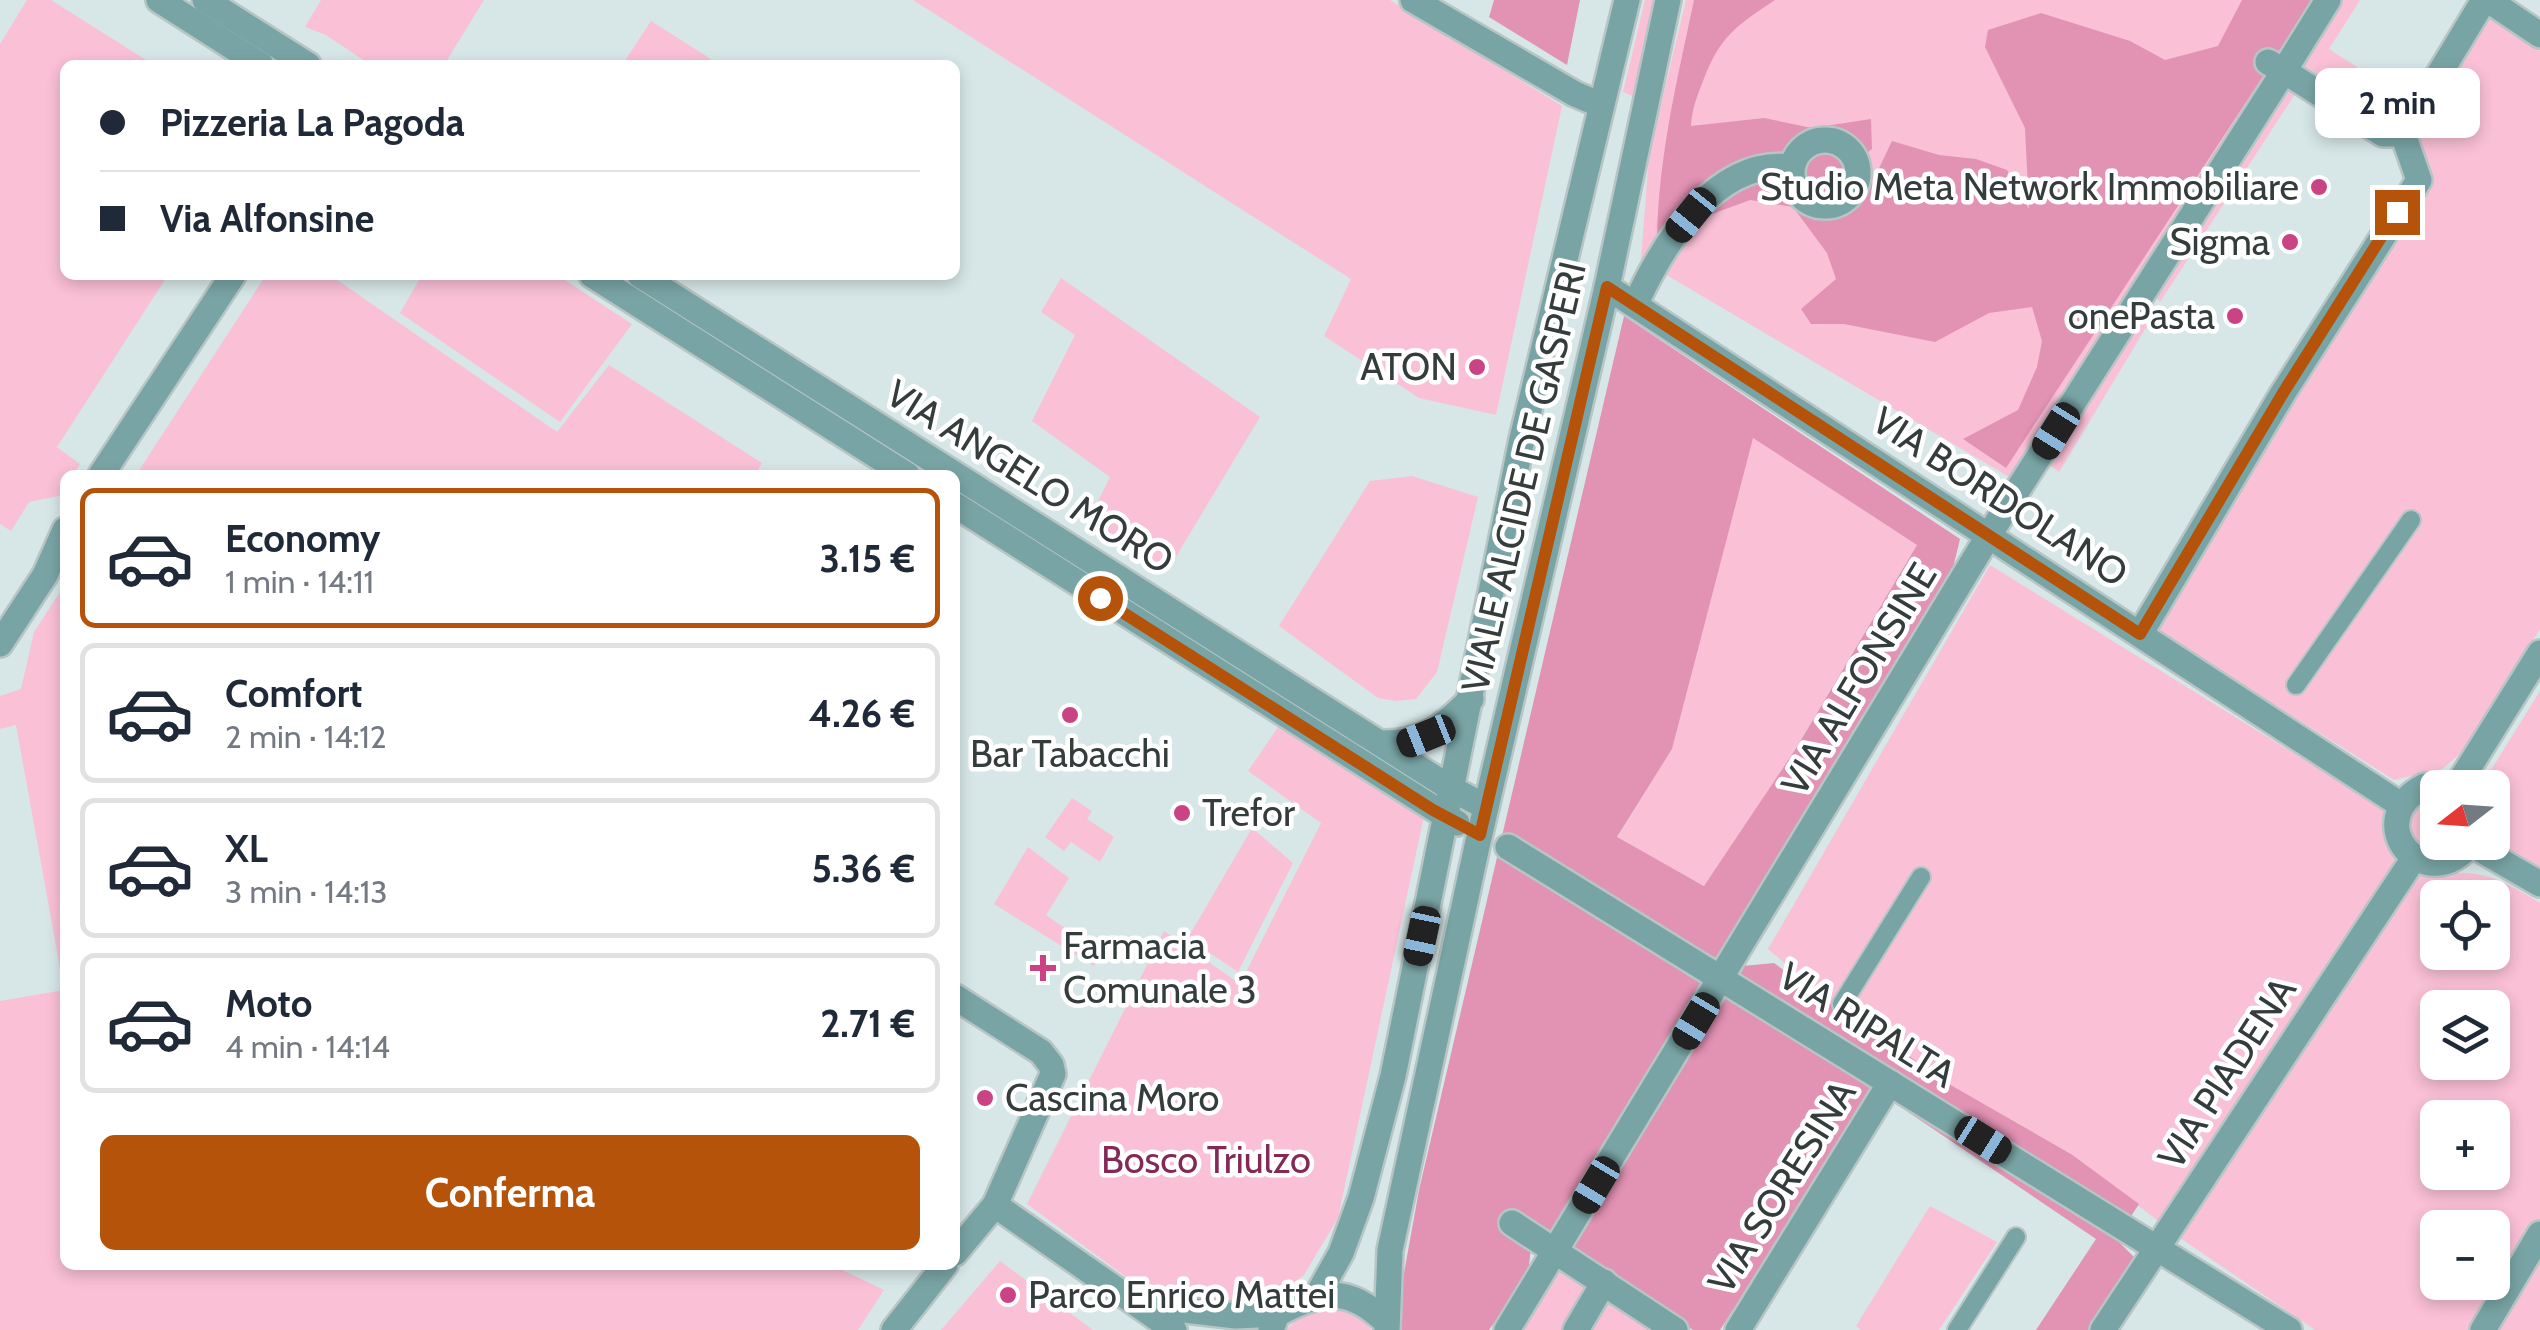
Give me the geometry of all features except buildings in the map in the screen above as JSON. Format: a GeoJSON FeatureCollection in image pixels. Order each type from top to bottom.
{"type":"FeatureCollection","features":[{"type":"Feature","properties":{"kind":"street"},"geometry":{"type":"LineString","coordinates":[[159,0],[254,60]]}},
{"type":"Feature","properties":{"kind":"street"},"geometry":{"type":"LineString","coordinates":[[205,0],[300,60]]}},
{"type":"Feature","properties":{"kind":"street"},"geometry":{"type":"LineString","coordinates":[[1413,0],[1574,94],[1644,115]]}},
{"type":"Feature","properties":{"kind":"street","name":"VIALE ALCIDE DE GASPERI"},"geometry":{"type":"LineString","coordinates":[[1316,1296],[1341,1253],[1362,1198],[1393,1076],[1522,439],[1626,0]]}},
{"type":"Feature","properties":{"kind":"street","name":"VIALE ALCIDE DE GASPERI"},"geometry":{"type":"LineString","coordinates":[[1387,1326],[1390,1250],[1668,0]]}},
{"type":"Feature","properties":{"kind":"street","name":"VIA ALFONSINE"},"geometry":{"type":"LineString","coordinates":[[1507,1330],[2276,67],[2328,0]]}},
{"type":"Feature","properties":{"kind":"street"},"geometry":{"type":"LineString","coordinates":[[2403,134],[2486,0],[2540,34]]}},
{"type":"Feature","properties":{"kind":"street"},"geometry":{"type":"LineString","coordinates":[[2276,67],[2383,134],[2403,134]]}},
{"type":"Feature","properties":{"kind":"street"},"geometry":{"type":"LineString","coordinates":[[2140,634],[2283,393],[2419,180],[2403,134]]}},
{"type":"Feature","properties":{"kind":"street"},"geometry":{"type":"LineString","coordinates":[[1636,303],[1666,246],[1726,182],[1754,172],[1792,167]]}},
{"type":"Feature","properties":{"kind":"street","name":"VIA BORDOLANO"},"geometry":{"type":"LineString","coordinates":[[1562,276],[1607,287],[1636,303],[2401,805]]}},
{"type":"Feature","properties":{"kind":"street"},"geometry":{"type":"LineString","coordinates":[[105,470],[230,280]]}},
{"type":"Feature","properties":{"kind":"street","name":"VIA ANGELO MORO"},"geometry":{"type":"LineString","coordinates":[[600,280],[899,470]]}},
{"type":"Feature","properties":{"kind":"street","name":"VIA ANGELO MORO"},"geometry":{"type":"LineString","coordinates":[[648,280],[948,470]]}},
{"type":"Feature","properties":{"kind":"street","name":"VIA ANGELO MORO"},"geometry":{"type":"LineString","coordinates":[[960,477],[1486,807]]}},
{"type":"Feature","properties":{"kind":"street","name":"VIA ANGELO MORO"},"geometry":{"type":"LineString","coordinates":[[960,509],[1446,818],[1480,835]]}},
{"type":"Feature","properties":{"kind":"street"},"geometry":{"type":"LineString","coordinates":[[2296,686],[2411,520]]}},
{"type":"Feature","properties":{"kind":"street"},"geometry":{"type":"LineString","coordinates":[[0,644],[45,575],[60,541]]}},
{"type":"Feature","properties":{"kind":"street"},"geometry":{"type":"LineString","coordinates":[[2465,770],[2540,653]]}},
{"type":"Feature","properties":{"kind":"street"},"geometry":{"type":"LineString","coordinates":[[1380,743],[1406,744],[1426,736],[1447,723],[1472,699]]}},
{"type":"Feature","properties":{"kind":"street"},"geometry":{"type":"LineString","coordinates":[[2420,788],[2401,805],[2396,827],[2400,842],[2414,858],[2431,864],[2454,860]]}},
{"type":"Feature","properties":{"kind":"street","name":"VIA RIPALTA"},"geometry":{"type":"LineString","coordinates":[[1508,847],[2289,1330]]}},
{"type":"Feature","properties":{"kind":"street","name":"VIA PIADENA"},"geometry":{"type":"LineString","coordinates":[[2103,1330],[2414,858]]}},
{"type":"Feature","properties":{"kind":"street"},"geometry":{"type":"LineString","coordinates":[[2499,860],[2540,884]]}},
{"type":"Feature","properties":{"kind":"street"},"geometry":{"type":"LineString","coordinates":[[1842,1004],[1921,877]]}},
{"type":"Feature","properties":{"kind":"street"},"geometry":{"type":"LineString","coordinates":[[960,1000],[1041,1052],[1053,1074],[1012,1160],[996,1205],[960,1248]]}},
{"type":"Feature","properties":{"kind":"street","name":"VIA SORESINA"},"geometry":{"type":"LineString","coordinates":[[1738,1330],[1890,1083]]}},
{"type":"Feature","properties":{"kind":"street"},"geometry":{"type":"LineString","coordinates":[[996,1205],[1174,1330]]}},
{"type":"Feature","properties":{"kind":"street"},"geometry":{"type":"LineString","coordinates":[[1512,1223],[1675,1330]]}},
{"type":"Feature","properties":{"kind":"street"},"geometry":{"type":"LineString","coordinates":[[2482,1330],[2540,1234]]}},
{"type":"Feature","properties":{"kind":"street"},"geometry":{"type":"LineString","coordinates":[[1957,1330],[2016,1237]]}},
{"type":"Feature","properties":{"kind":"street"},"geometry":{"type":"LineString","coordinates":[[894,1330],[941,1270]]}},
{"type":"Feature","properties":{"kind":"street"},"geometry":{"type":"LineString","coordinates":[[1576,1330],[1604,1282]]}},
{"type":"Feature","properties":{"kind":"street"},"geometry":{"type":"LineString","coordinates":[[1142,1305],[1274,1322],[1316,1296],[1340,1294],[1369,1306],[1387,1326]]}},
{"type":"Feature","properties":{"kind":"green space"},"geometry":{"type":"Polygon","coordinates":[[[27,0],[51,0],[146,60],[60,60],[60,280],[165,280],[57,447],[80,464],[76,470],[60,470],[59,496],[29,502],[11,531],[0,524],[0,44],[27,0]]]}},
{"type":"Feature","properties":{"kind":"green space"},"geometry":{"type":"Polygon","coordinates":[[[321,0],[484,0],[447,60],[364,60],[326,35],[305,27],[321,0]]]}},
{"type":"Feature","properties":{"kind":"green space"},"geometry":{"type":"Polygon","coordinates":[[[913,0],[1390,0],[1562,106],[1496,415],[1419,398],[1324,336],[1351,279],[913,0]]]}},
{"type":"Feature","properties":{"kind":"green space"},"geometry":{"type":"Polygon","coordinates":[[[1645,0],[1662,0],[1639,99],[1623,92],[1645,0]]]}},
{"type":"Feature","properties":{"kind":"green space"},"geometry":{"type":"Polygon","coordinates":[[[1686,0],[2320,0],[2011,478],[1641,260],[1649,155],[1686,0]]]}},
{"type":"Feature","properties":{"kind":"green space"},"geometry":{"type":"Polygon","coordinates":[[[2334,0],[2360,0],[2329,49],[2402,96],[2386,118],[2297,61],[2334,0]]]}},
{"type":"Feature","properties":{"kind":"green space"},"geometry":{"type":"Polygon","coordinates":[[[2486,15],[2540,51],[2540,629],[2466,749],[2442,769],[2420,770],[2420,774],[2394,780],[2153,628],[2422,184],[2408,142],[2486,15]]]}},
{"type":"Feature","properties":{"kind":"green space"},"geometry":{"type":"Polygon","coordinates":[[[651,21],[712,60],[625,60],[651,21]]]}},
{"type":"Feature","properties":{"kind":"green space"},"geometry":{"type":"Polygon","coordinates":[[[2292,87],[2297,91],[2160,302],[2156,297],[2292,87]]]}},
{"type":"Feature","properties":{"kind":"green space"},"geometry":{"type":"Polygon","coordinates":[[[1061,278],[1260,417],[1168,570],[1089,519],[1110,477],[1032,421],[1075,335],[1041,312],[1061,278]]]}},
{"type":"Feature","properties":{"kind":"green space"},"geometry":{"type":"Polygon","coordinates":[[[263,280],[337,280],[557,432],[609,365],[762,463],[758,470],[139,470],[263,280]]]}},
{"type":"Feature","properties":{"kind":"green space"},"geometry":{"type":"Polygon","coordinates":[[[419,280],[565,280],[632,324],[560,422],[400,313],[419,280]]]}},
{"type":"Feature","properties":{"kind":"green space"},"geometry":{"type":"Polygon","coordinates":[[[2141,316],[2150,321],[2059,472],[2051,466],[2141,316]]]}},
{"type":"Feature","properties":{"kind":"green space"},"geometry":{"type":"Polygon","coordinates":[[[1752,437],[1917,545],[1795,750],[1705,886],[1617,838],[1672,749],[1752,437]]]}},
{"type":"Feature","properties":{"kind":"green space"},"geometry":{"type":"Polygon","coordinates":[[[1412,476],[1478,497],[1437,672],[1416,699],[1396,701],[1378,698],[1279,626],[1370,481],[1412,476]]]}},
{"type":"Feature","properties":{"kind":"green space"},"geometry":{"type":"Polygon","coordinates":[[[1990,565],[2382,808],[2411,877],[2465,873],[2497,880],[2420,880],[2420,970],[2510,970],[2510,886],[2540,903],[2540,1330],[2315,1330],[2183,1240],[2071,1154],[1935,1076],[1894,1044],[1839,1010],[1768,949],[1990,565]]]}},
{"type":"Feature","properties":{"kind":"green space"},"geometry":{"type":"Polygon","coordinates":[[[60,592],[60,968],[16,725],[0,729],[0,696],[21,689],[34,632],[60,592]]]}},
{"type":"Feature","properties":{"kind":"green space"},"geometry":{"type":"Polygon","coordinates":[[[2540,691],[2540,875],[2510,854],[2510,770],[2491,770],[2540,691]]]}},
{"type":"Feature","properties":{"kind":"green space","name":"Bosco Triulzo"},"geometry":{"type":"Polygon","coordinates":[[[1283,720],[1424,816],[1338,1218],[1304,1275],[1277,1295],[1251,1306],[1149,1294],[1027,1204],[1164,931],[1240,984],[1321,823],[1248,771],[1283,720]]]}},
{"type":"Feature","properties":{"kind":"green space"},"geometry":{"type":"Polygon","coordinates":[[[1072,798],[1092,811],[1087,819],[1114,837],[1100,862],[1071,842],[1064,851],[1045,837],[1072,798]]]}},
{"type":"Feature","properties":{"kind":"green space"},"geometry":{"type":"Polygon","coordinates":[[[2420,802],[2420,844],[2408,826],[2420,802]]]}},
{"type":"Feature","properties":{"kind":"green space"},"geometry":{"type":"Polygon","coordinates":[[[1252,828],[1293,863],[1238,972],[1188,938],[1252,828]]]}},
{"type":"Feature","properties":{"kind":"green space"},"geometry":{"type":"Polygon","coordinates":[[[1028,847],[1069,878],[1046,915],[1102,954],[1094,966],[994,904],[1028,847]]]}},
{"type":"Feature","properties":{"kind":"green space"},"geometry":{"type":"Polygon","coordinates":[[[60,991],[60,1270],[842,1270],[884,1290],[858,1330],[0,1330],[0,1001],[60,991]]]}},
{"type":"Feature","properties":{"kind":"green space"},"geometry":{"type":"Polygon","coordinates":[[[1930,1206],[1997,1242],[1939,1330],[1861,1330],[1856,1326],[1930,1206]]]}},
{"type":"Feature","properties":{"kind":"green space","name":"Parco Enrico Mattei"},"geometry":{"type":"Polygon","coordinates":[[[1000,1261],[1093,1330],[941,1330],[1000,1261]]]}},
{"type":"Feature","properties":{"kind":"green space"},"geometry":{"type":"Polygon","coordinates":[[[1557,1264],[1655,1330],[1516,1330],[1557,1264]]]}},
{"type":"Feature","properties":{"kind":"green space"},"geometry":{"type":"Polygon","coordinates":[[[1339,1306],[1362,1316],[1371,1330],[1286,1330],[1300,1316],[1339,1306]]]}},
{"type":"Feature","properties":{"kind":"shaded area"},"geometry":{"type":"Polygon","coordinates":[[[1494,0],[1580,0],[1567,65],[1489,17],[1494,0]]]}},
{"type":"Feature","properties":{"kind":"shaded area"},"geometry":{"type":"Polygon","coordinates":[[[1694,0],[1775,0],[1723,42],[1701,87],[1691,126],[1764,118],[1812,128],[1871,119],[1872,149],[1843,171],[1871,185],[1892,141],[1939,155],[1976,159],[2007,170],[2029,209],[2025,128],[1985,47],[1988,30],[2041,13],[2130,41],[2165,60],[2218,46],[2242,0],[2313,0],[2006,468],[1963,439],[2018,410],[2037,367],[2042,341],[2032,307],[1989,313],[1935,342],[1844,324],[1811,324],[1801,309],[1836,279],[1827,253],[1793,207],[1750,200],[1696,220],[1657,241],[1665,150],[1694,0]]]}},
{"type":"Feature","properties":{"kind":"shaded area"},"geometry":{"type":"Polygon","coordinates":[[[1624,316],[1960,539],[1952,572],[1732,967],[1774,963],[1935,1076],[2071,1154],[2139,1204],[2116,1239],[2136,1259],[2089,1330],[2036,1330],[2096,1239],[1874,1089],[1720,1330],[1693,1330],[1534,1221],[1528,1274],[1489,1330],[1397,1330],[1419,1190],[1624,316]],[[1753,438],[1672,749],[1617,837],[1704,886],[1795,750],[1917,545],[1753,438]]]}},
{"type":"Feature","properties":{"kind":"place","name":"Studio Meta Network Immobiliare"},"geometry":{"type":"Point","coordinates":[2319,187]}},
{"type":"Feature","properties":{"kind":"place","name":"Sigma"},"geometry":{"type":"Point","coordinates":[2290,242]}},
{"type":"Feature","properties":{"kind":"place","name":"onePasta"},"geometry":{"type":"Point","coordinates":[2235,316]}},
{"type":"Feature","properties":{"kind":"place","name":"ATON"},"geometry":{"type":"Point","coordinates":[1477,367]}},
{"type":"Feature","properties":{"kind":"place","name":"Bar Tabacchi"},"geometry":{"type":"Point","coordinates":[1070,715]}},
{"type":"Feature","properties":{"kind":"place","name":"Trefor"},"geometry":{"type":"Point","coordinates":[1182,813]}},
{"type":"Feature","properties":{"kind":"place","name":"Farmacia Comunale 3"},"geometry":{"type":"Point","coordinates":[1043,968]}},
{"type":"Feature","properties":{"kind":"place","name":"Cascina Moro"},"geometry":{"type":"Point","coordinates":[985,1098]}},
{"type":"Feature","properties":{"kind":"place","name":"Parco Enrico Mattei"},"geometry":{"type":"Point","coordinates":[1008,1295]}},
{"type":"Feature","properties":{"kind":"route"},"geometry":{"type":"LineString","coordinates":[[1100,598],[1433,810],[1480,835],[1607,287],[2140,634],[2283,393],[2397,212]]}}]}
